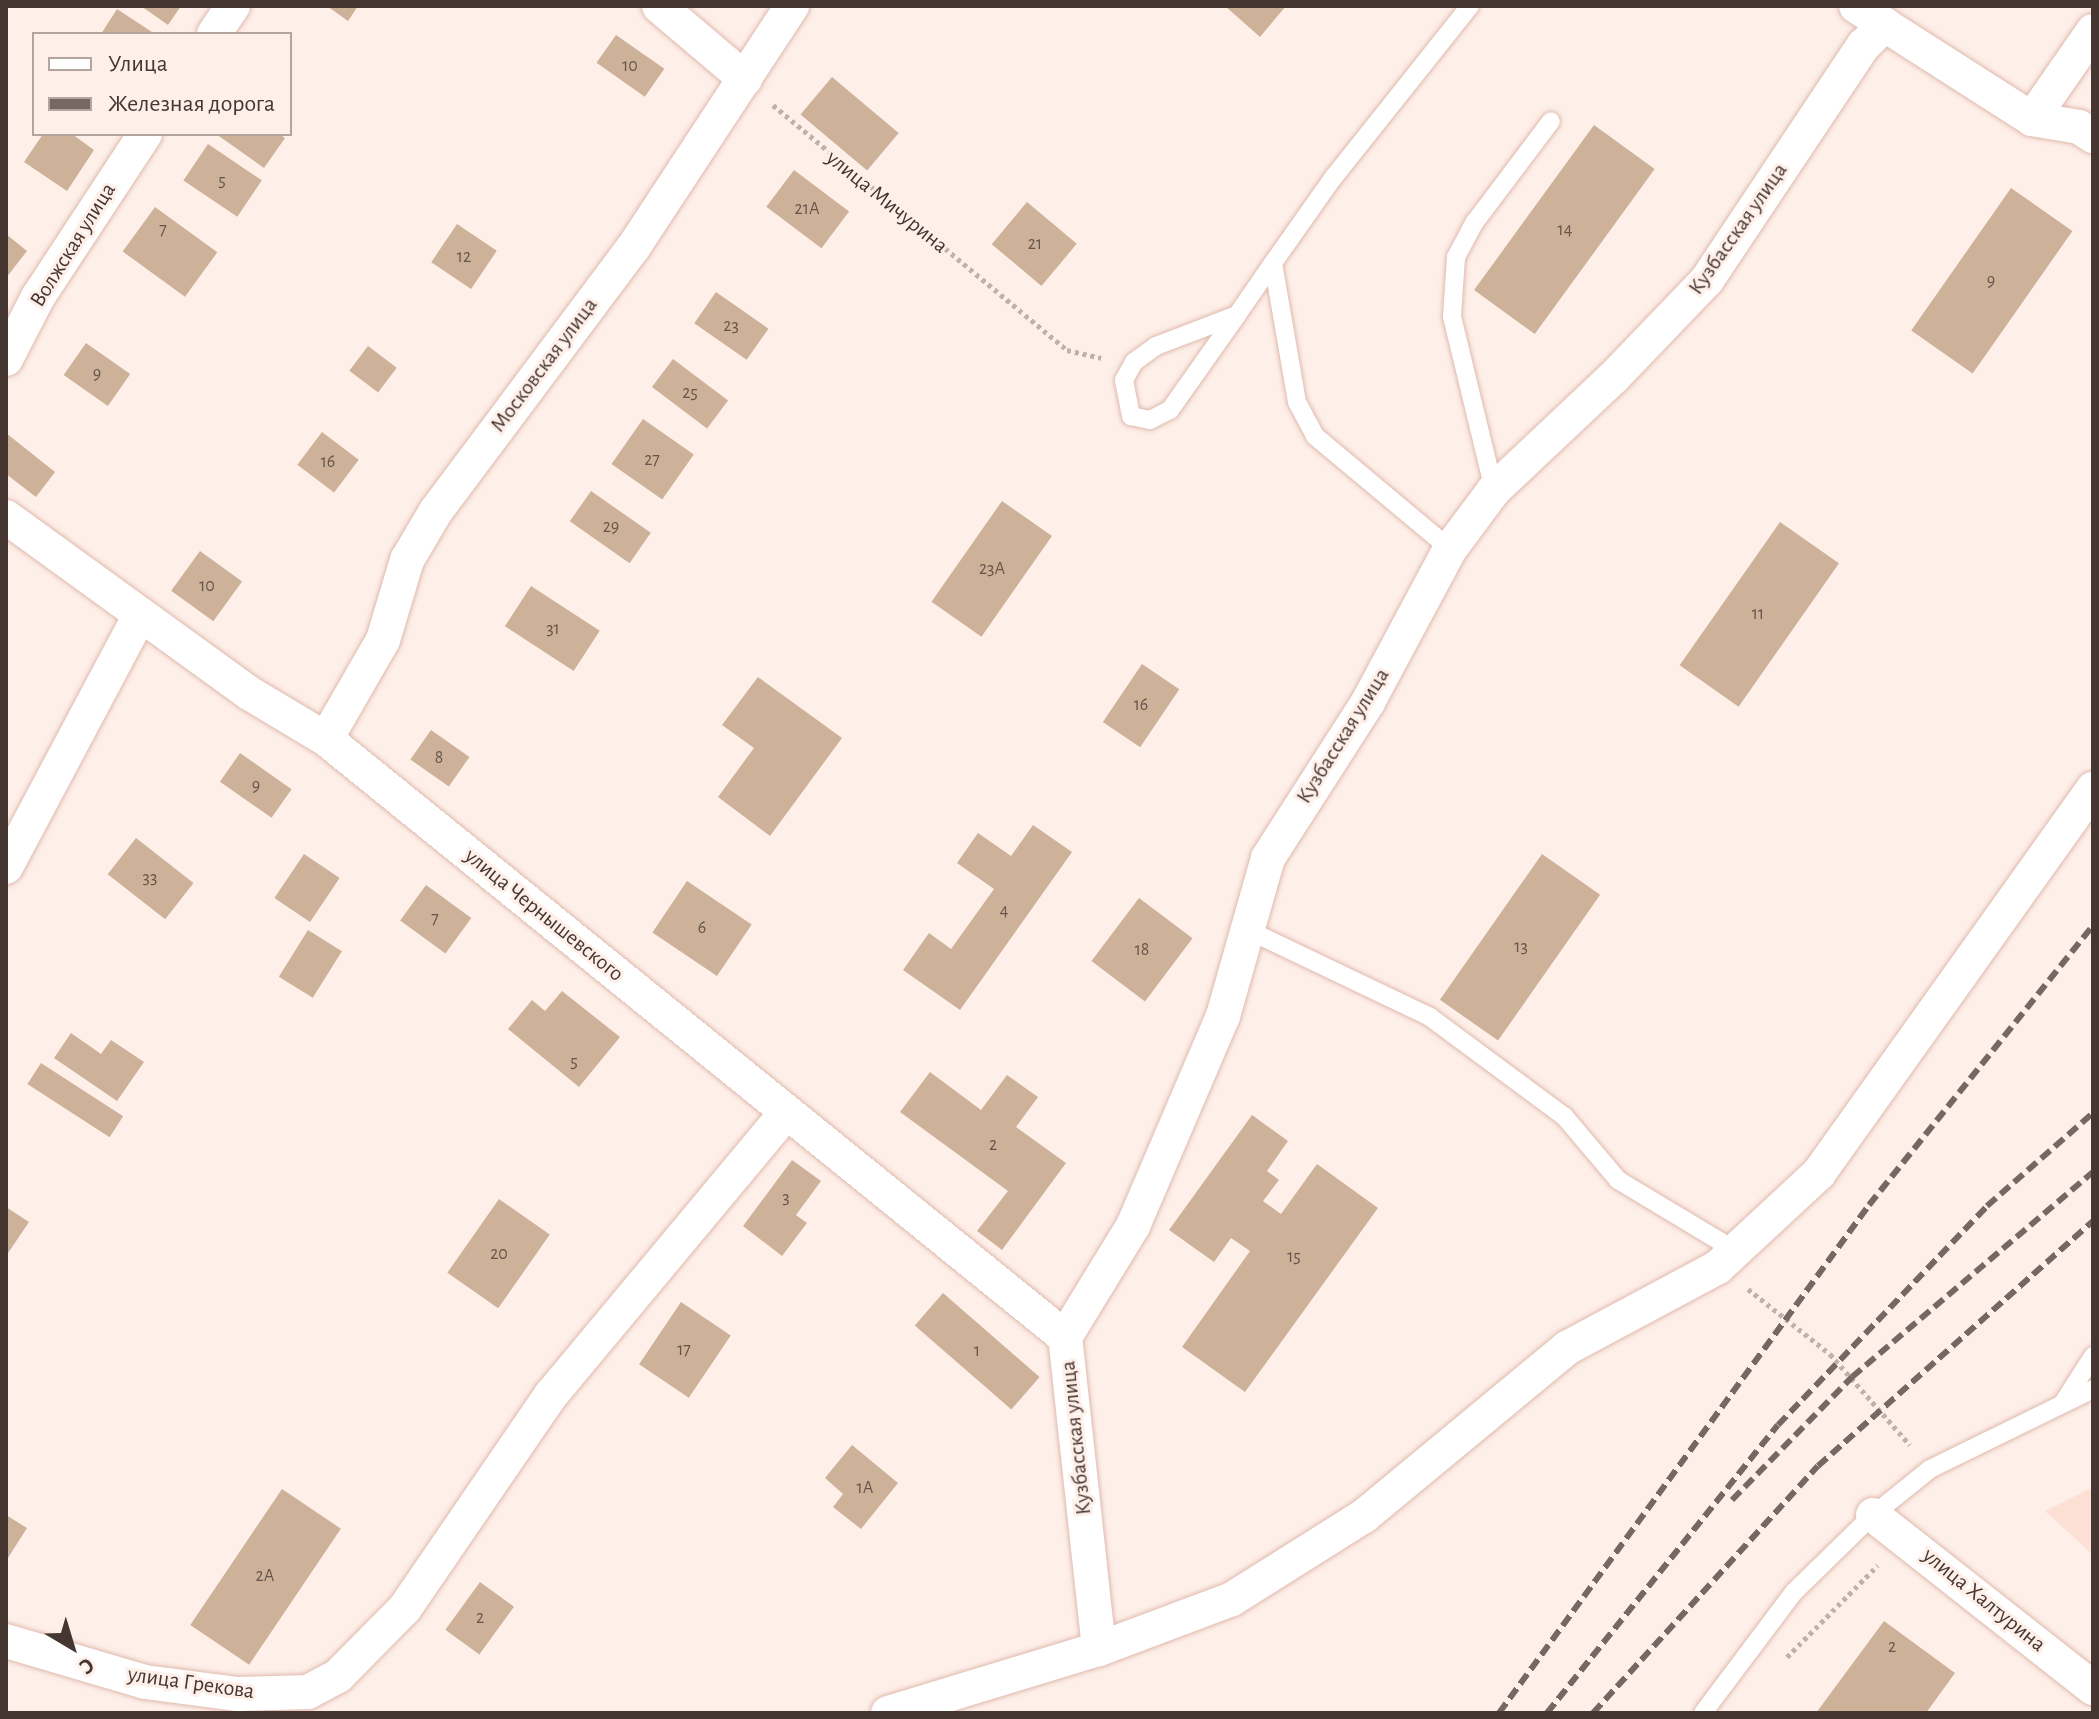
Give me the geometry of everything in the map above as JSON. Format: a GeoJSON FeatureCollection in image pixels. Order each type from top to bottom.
{"type":"FeatureCollection","features":[{"type":"Feature","properties":{"kind":"street"},"geometry":{"type":"LineString","coordinates":[[215,32],[233,6]]}},
{"type":"Feature","properties":{"kind":"street"},"geometry":{"type":"LineString","coordinates":[[659,6],[745,79]]}},
{"type":"Feature","properties":{"kind":"street","name":"Московская улица"},"geometry":{"type":"LineString","coordinates":[[326,739],[383,640],[407,560],[436,511],[633,248],[792,6]]}},
{"type":"Feature","properties":{"kind":"street"},"geometry":{"type":"LineString","coordinates":[[1856,6],[2032,119],[2079,127],[2093,136]]}},
{"type":"Feature","properties":{"kind":"street","name":"Кузбасская улица"},"geometry":{"type":"LineString","coordinates":[[1099,1649],[1065,1337],[1133,1226],[1223,1016],[1268,858],[1313,780],[1368,702],[1450,549],[1494,490],[1614,377],[1707,280],[1864,45],[1885,25]]}},
{"type":"Feature","properties":{"kind":"street"},"geometry":{"type":"LineString","coordinates":[[2032,119],[2093,31]]}},
{"type":"Feature","properties":{"kind":"street","name":"Волжская улица"},"geometry":{"type":"LineString","coordinates":[[6,359],[61,260],[144,136]]}},
{"type":"Feature","properties":{"kind":"street","name":"улица Чернышевского"},"geometry":{"type":"LineString","coordinates":[[6,517],[249,693],[326,739],[1065,1337]]}},
{"type":"Feature","properties":{"kind":"street"},"geometry":{"type":"LineString","coordinates":[[6,867],[140,615]]}},
{"type":"Feature","properties":{"kind":"street"},"geometry":{"type":"LineString","coordinates":[[888,1713],[1099,1649],[1232,1599],[1364,1516],[1567,1348],[1727,1259],[1819,1173],[2093,789]]}},
{"type":"Feature","properties":{"kind":"street"},"geometry":{"type":"LineString","coordinates":[[314,1703],[405,1608],[551,1395],[787,1112]]}},
{"type":"Feature","properties":{"kind":"street","name":"улица Халтурина"},"geometry":{"type":"LineString","coordinates":[[1873,1515],[1905,1537],[2093,1688]]}},
{"type":"Feature","properties":{"kind":"street","name":"улица Грекова"},"geometry":{"type":"LineString","coordinates":[[6,1641],[145,1682],[314,1703]]}},
{"type":"Feature","properties":{"kind":"lane"},"geometry":{"type":"LineString","coordinates":[[1237,315],[1156,346],[1134,362],[1124,380],[1125,401],[1131,416],[1150,420],[1170,410],[1237,315],[1273,263],[1333,178],[1470,6]]}},
{"type":"Feature","properties":{"kind":"lane"},"geometry":{"type":"LineString","coordinates":[[1494,490],[1452,316],[1456,257],[1475,222],[1551,121]]}},
{"type":"Feature","properties":{"kind":"lane"},"geometry":{"type":"LineString","coordinates":[[1273,263],[1297,402],[1315,436],[1450,549]]}},
{"type":"Feature","properties":{"kind":"lane"},"geometry":{"type":"LineString","coordinates":[[1248,930],[1430,1017],[1564,1116],[1618,1180],[1727,1259]]}},
{"type":"Feature","properties":{"kind":"lane"},"geometry":{"type":"LineString","coordinates":[[2063,1403],[2093,1356]]}},
{"type":"Feature","properties":{"kind":"lane"},"geometry":{"type":"LineString","coordinates":[[1703,1713],[1794,1592],[1873,1515],[1930,1469],[2093,1389]]}},
{"type":"Feature","properties":{"kind":"path","name":"улица Мичурина"},"geometry":{"type":"LineString","coordinates":[[745,79],[807,137],[1067,350],[1134,362]]}},
{"type":"Feature","properties":{"kind":"path"},"geometry":{"type":"LineString","coordinates":[[1727,1259],[1830,1354],[1930,1469]]}},
{"type":"Feature","properties":{"kind":"path"},"geometry":{"type":"LineString","coordinates":[[1779,1666],[1905,1537]]}},
{"type":"Feature","properties":{"kind":"shaded area"},"geometry":{"type":"Polygon","coordinates":[[[2093,1487],[2093,1555],[2045,1511],[2093,1487]]]}},
{"type":"Feature","properties":{"kind":"building"},"geometry":{"type":"Polygon","coordinates":[[[141,6],[181,6],[168,25],[141,6]]]}},
{"type":"Feature","properties":{"kind":"building"},"geometry":{"type":"Polygon","coordinates":[[[327,6],[358,6],[348,21],[327,6]]]}},
{"type":"Feature","properties":{"kind":"building"},"geometry":{"type":"Polygon","coordinates":[[[1225,6],[1286,6],[1260,37],[1225,6]]]}},
{"type":"Feature","properties":{"kind":"building"},"geometry":{"type":"Polygon","coordinates":[[[117,9],[152,32],[102,32],[117,9]]]}},
{"type":"Feature","properties":{"kind":"building"},"geometry":{"type":"Polygon","coordinates":[[[616,35],[664,69],[645,97],[596,63],[616,35]]]}},
{"type":"Feature","properties":{"kind":"building"},"geometry":{"type":"Polygon","coordinates":[[[832,77],[899,133],[867,170],[801,115],[832,77]]]}},
{"type":"Feature","properties":{"kind":"building"},"geometry":{"type":"Polygon","coordinates":[[[1594,125],[1655,169],[1535,334],[1474,290],[1594,125]]]}},
{"type":"Feature","properties":{"kind":"building"},"geometry":{"type":"Polygon","coordinates":[[[42,136],[75,136],[94,150],[67,191],[24,162],[42,136]]]}},
{"type":"Feature","properties":{"kind":"building"},"geometry":{"type":"Polygon","coordinates":[[[219,136],[285,138],[264,168],[219,136]]]}},
{"type":"Feature","properties":{"kind":"building"},"geometry":{"type":"Polygon","coordinates":[[[208,144],[262,180],[237,217],[183,180],[208,144]]]}},
{"type":"Feature","properties":{"kind":"building"},"geometry":{"type":"Polygon","coordinates":[[[794,170],[849,212],[821,248],[766,207],[794,170]]]}},
{"type":"Feature","properties":{"kind":"building"},"geometry":{"type":"Polygon","coordinates":[[[2011,188],[2072,231],[1973,374],[1911,331],[2011,188]]]}},
{"type":"Feature","properties":{"kind":"building"},"geometry":{"type":"Polygon","coordinates":[[[1027,202],[1077,244],[1041,286],[992,244],[1027,202]]]}},
{"type":"Feature","properties":{"kind":"building"},"geometry":{"type":"Polygon","coordinates":[[[155,207],[217,252],[185,297],[123,251],[155,207]]]}},
{"type":"Feature","properties":{"kind":"building"},"geometry":{"type":"Polygon","coordinates":[[[457,224],[497,251],[471,289],[431,262],[457,224]]]}},
{"type":"Feature","properties":{"kind":"building"},"geometry":{"type":"Polygon","coordinates":[[[6,234],[27,251],[6,278],[6,234]]]}},
{"type":"Feature","properties":{"kind":"building"},"geometry":{"type":"Polygon","coordinates":[[[716,292],[768,329],[747,360],[694,323],[716,292]]]}},
{"type":"Feature","properties":{"kind":"building"},"geometry":{"type":"Polygon","coordinates":[[[86,343],[130,374],[108,406],[64,375],[86,343]]]}},
{"type":"Feature","properties":{"kind":"building"},"geometry":{"type":"Polygon","coordinates":[[[368,346],[397,368],[378,392],[349,371],[368,346]]]}},
{"type":"Feature","properties":{"kind":"building"},"geometry":{"type":"Polygon","coordinates":[[[673,359],[728,401],[707,428],[652,387],[673,359]]]}},
{"type":"Feature","properties":{"kind":"building"},"geometry":{"type":"Polygon","coordinates":[[[643,419],[694,455],[662,500],[611,464],[643,419]]]}},
{"type":"Feature","properties":{"kind":"building"},"geometry":{"type":"Polygon","coordinates":[[[322,432],[359,460],[334,492],[297,465],[322,432]]]}},
{"type":"Feature","properties":{"kind":"building"},"geometry":{"type":"Polygon","coordinates":[[[6,433],[55,472],[36,497],[6,474],[6,433]]]}},
{"type":"Feature","properties":{"kind":"building"},"geometry":{"type":"Polygon","coordinates":[[[591,491],[651,533],[630,563],[570,521],[591,491]]]}},
{"type":"Feature","properties":{"kind":"building"},"geometry":{"type":"Polygon","coordinates":[[[1002,501],[1052,536],[981,637],[931,602],[1002,501]]]}},
{"type":"Feature","properties":{"kind":"building"},"geometry":{"type":"Polygon","coordinates":[[[1780,522],[1839,563],[1739,707],[1680,665],[1780,522]]]}},
{"type":"Feature","properties":{"kind":"building"},"geometry":{"type":"Polygon","coordinates":[[[200,551],[242,582],[213,621],[171,591],[200,551]]]}},
{"type":"Feature","properties":{"kind":"building"},"geometry":{"type":"Polygon","coordinates":[[[531,586],[600,631],[574,671],[505,626],[531,586]]]}},
{"type":"Feature","properties":{"kind":"building"},"geometry":{"type":"Polygon","coordinates":[[[1142,664],[1179,689],[1140,747],[1103,722],[1142,664]]]}},
{"type":"Feature","properties":{"kind":"building"},"geometry":{"type":"Polygon","coordinates":[[[758,677],[842,738],[770,836],[718,797],[754,748],[722,725],[758,677]]]}},
{"type":"Feature","properties":{"kind":"building"},"geometry":{"type":"Polygon","coordinates":[[[431,730],[470,757],[449,786],[410,759],[431,730]]]}},
{"type":"Feature","properties":{"kind":"building"},"geometry":{"type":"Polygon","coordinates":[[[240,753],[292,789],[272,818],[220,782],[240,753]]]}},
{"type":"Feature","properties":{"kind":"building"},"geometry":{"type":"Polygon","coordinates":[[[1033,825],[1072,852],[960,1010],[903,970],[929,933],[951,949],[994,889],[957,863],[978,833],[1011,856],[1033,825]]]}},
{"type":"Feature","properties":{"kind":"building"},"geometry":{"type":"Polygon","coordinates":[[[136,838],[194,883],[165,919],[108,874],[136,838]]]}},
{"type":"Feature","properties":{"kind":"building"},"geometry":{"type":"Polygon","coordinates":[[[304,854],[340,878],[310,922],[274,898],[304,854]]]}},
{"type":"Feature","properties":{"kind":"building"},"geometry":{"type":"Polygon","coordinates":[[[1542,854],[1600,895],[1498,1041],[1440,1000],[1542,854]]]}},
{"type":"Feature","properties":{"kind":"building"},"geometry":{"type":"Polygon","coordinates":[[[687,881],[752,925],[717,976],[652,932],[687,881]]]}},
{"type":"Feature","properties":{"kind":"building"},"geometry":{"type":"Polygon","coordinates":[[[426,885],[471,918],[445,954],[400,921],[426,885]]]}},
{"type":"Feature","properties":{"kind":"building"},"geometry":{"type":"Polygon","coordinates":[[[1139,898],[1193,938],[1145,1001],[1091,961],[1139,898]]]}},
{"type":"Feature","properties":{"kind":"building"},"geometry":{"type":"Polygon","coordinates":[[[308,930],[342,951],[313,998],[279,977],[308,930]]]}},
{"type":"Feature","properties":{"kind":"building"},"geometry":{"type":"Polygon","coordinates":[[[562,991],[620,1037],[579,1087],[508,1029],[532,1000],[545,1011],[562,991]]]}},
{"type":"Feature","properties":{"kind":"building"},"geometry":{"type":"Polygon","coordinates":[[[71,1033],[101,1054],[111,1040],[144,1062],[117,1101],[54,1058],[71,1033]]]}},
{"type":"Feature","properties":{"kind":"building"},"geometry":{"type":"Polygon","coordinates":[[[41,1063],[123,1116],[110,1137],[27,1084],[41,1063]]]}},
{"type":"Feature","properties":{"kind":"building"},"geometry":{"type":"Polygon","coordinates":[[[930,1072],[981,1110],[1007,1075],[1038,1097],[1016,1127],[1066,1163],[1002,1250],[977,1231],[1008,1191],[900,1112],[930,1072]]]}},
{"type":"Feature","properties":{"kind":"building"},"geometry":{"type":"Polygon","coordinates":[[[1252,1115],[1288,1141],[1267,1171],[1279,1180],[1263,1201],[1281,1214],[1317,1164],[1378,1208],[1245,1392],[1182,1347],[1250,1251],[1231,1238],[1214,1262],[1169,1230],[1252,1115]]]}},
{"type":"Feature","properties":{"kind":"building"},"geometry":{"type":"Polygon","coordinates":[[[792,1160],[821,1181],[796,1215],[807,1223],[782,1256],[743,1226],[792,1160]]]}},
{"type":"Feature","properties":{"kind":"building"},"geometry":{"type":"Polygon","coordinates":[[[499,1199],[550,1235],[498,1308],[447,1273],[499,1199]]]}},
{"type":"Feature","properties":{"kind":"building"},"geometry":{"type":"Polygon","coordinates":[[[6,1207],[29,1222],[6,1256],[6,1207]]]}},
{"type":"Feature","properties":{"kind":"building"},"geometry":{"type":"Polygon","coordinates":[[[943,1293],[1040,1377],[1011,1409],[915,1325],[943,1293]]]}},
{"type":"Feature","properties":{"kind":"building"},"geometry":{"type":"Polygon","coordinates":[[[681,1302],[731,1336],[689,1398],[639,1364],[681,1302]]]}},
{"type":"Feature","properties":{"kind":"building"},"geometry":{"type":"Polygon","coordinates":[[[852,1445],[898,1483],[861,1529],[833,1507],[843,1494],[825,1478],[852,1445]]]}},
{"type":"Feature","properties":{"kind":"building"},"geometry":{"type":"Polygon","coordinates":[[[282,1489],[341,1529],[249,1665],[190,1625],[282,1489]]]}},
{"type":"Feature","properties":{"kind":"building"},"geometry":{"type":"Polygon","coordinates":[[[6,1515],[27,1528],[6,1561],[6,1515]]]}},
{"type":"Feature","properties":{"kind":"building"},"geometry":{"type":"Polygon","coordinates":[[[480,1582],[514,1607],[479,1654],[445,1630],[480,1582]]]}},
{"type":"Feature","properties":{"kind":"building"},"geometry":{"type":"Polygon","coordinates":[[[1884,1621],[1955,1673],[1926,1713],[1816,1713],[1884,1621]]]}},
{"type":"Feature","properties":{"kind":"railway"},"geometry":{"type":"LineString","coordinates":[[1499,1713],[1869,1205],[2093,925]]}},
{"type":"Feature","properties":{"kind":"railway"},"geometry":{"type":"LineString","coordinates":[[1547,1713],[1778,1425],[1987,1206],[2093,1113]]}},
{"type":"Feature","properties":{"kind":"railway"},"geometry":{"type":"LineString","coordinates":[[1732,1500],[1852,1377],[2093,1172]]}},
{"type":"Feature","properties":{"kind":"railway"},"geometry":{"type":"LineString","coordinates":[[1593,1713],[1818,1466],[2093,1221]]}}]}
